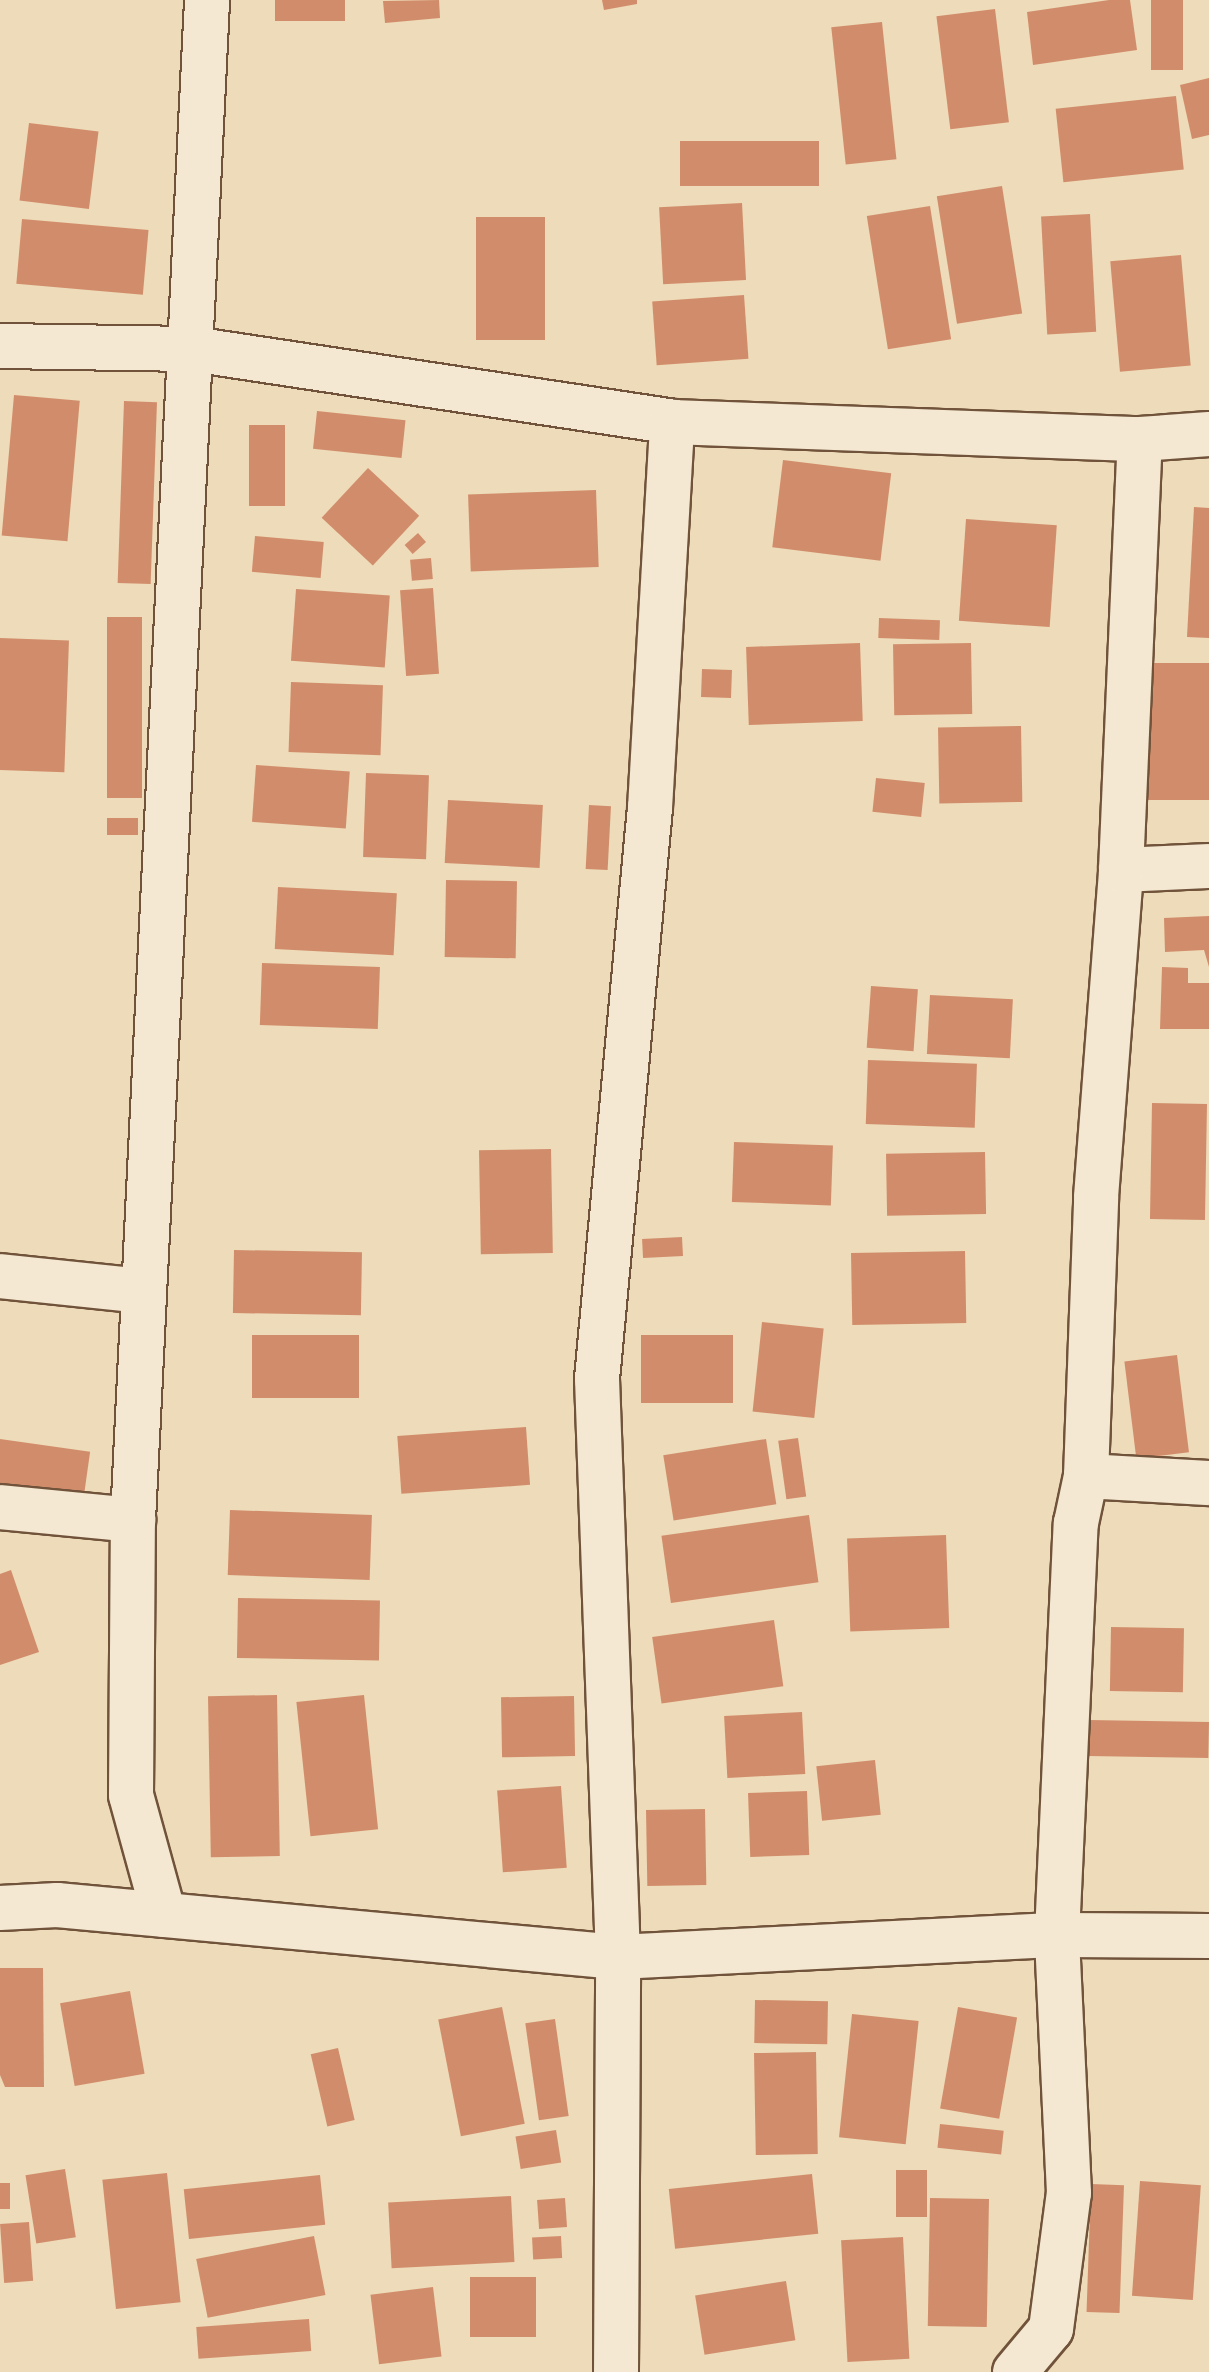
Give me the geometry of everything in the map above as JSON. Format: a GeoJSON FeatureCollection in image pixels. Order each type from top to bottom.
{"type":"FeatureCollection","features":[{"type":"Feature","properties":{"kind":"street"},"geometry":{"type":"LineString","coordinates":[[164,1915],[131,1795],[133,1520],[207,0]]}},
{"type":"Feature","properties":{"kind":"street"},"geometry":{"type":"LineString","coordinates":[[0,346],[192,349],[672,422],[1140,439],[1209,434]]}},
{"type":"Feature","properties":{"kind":"street"},"geometry":{"type":"LineString","coordinates":[[616,2372],[618,1957],[597,1379],[650,808],[672,422]]}},
{"type":"Feature","properties":{"kind":"street"},"geometry":{"type":"LineString","coordinates":[[1015,2372],[1051,2329],[1069,2193],[1057,1935],[1076,1523],[1086,1476],[1096,1197],[1121,870],[1140,439]]}},
{"type":"Feature","properties":{"kind":"street"},"geometry":{"type":"LineString","coordinates":[[1121,870],[1209,866]]}},
{"type":"Feature","properties":{"kind":"street"},"geometry":{"type":"LineString","coordinates":[[0,1276],[143,1291]]}},
{"type":"Feature","properties":{"kind":"street"},"geometry":{"type":"LineString","coordinates":[[1086,1476],[1209,1483]]}},
{"type":"Feature","properties":{"kind":"street"},"geometry":{"type":"LineString","coordinates":[[0,1507],[133,1520]]}},
{"type":"Feature","properties":{"kind":"street"},"geometry":{"type":"LineString","coordinates":[[0,1908],[57,1905],[618,1957],[1057,1935],[1209,1936]]}},
{"type":"Feature","properties":{"kind":"building"},"geometry":{"type":"Polygon","coordinates":[[[275,0],[345,0],[345,21],[275,21],[275,0]]]}},
{"type":"Feature","properties":{"kind":"building"},"geometry":{"type":"Polygon","coordinates":[[[439,0],[440,18],[385,23],[383,1],[439,0]]]}},
{"type":"Feature","properties":{"kind":"building"},"geometry":{"type":"Polygon","coordinates":[[[602,0],[637,0],[637,4],[604,10],[602,0]]]}},
{"type":"Feature","properties":{"kind":"building"},"geometry":{"type":"Polygon","coordinates":[[[1109,0],[1130,0],[1137,50],[1033,65],[1027,12],[1109,0]]]}},
{"type":"Feature","properties":{"kind":"building"},"geometry":{"type":"Polygon","coordinates":[[[1151,0],[1183,0],[1183,70],[1151,70],[1151,0]]]}},
{"type":"Feature","properties":{"kind":"building"},"geometry":{"type":"Polygon","coordinates":[[[995,9],[1009,122],[950,129],[936,16],[995,9]]]}},
{"type":"Feature","properties":{"kind":"building"},"geometry":{"type":"Polygon","coordinates":[[[882,22],[896,159],[846,165],[831,27],[882,22]]]}},
{"type":"Feature","properties":{"kind":"building"},"geometry":{"type":"Polygon","coordinates":[[[1209,78],[1209,135],[1192,139],[1180,85],[1209,78]]]}},
{"type":"Feature","properties":{"kind":"building"},"geometry":{"type":"Polygon","coordinates":[[[1176,96],[1184,170],[1063,182],[1056,109],[1176,96]]]}},
{"type":"Feature","properties":{"kind":"building"},"geometry":{"type":"Polygon","coordinates":[[[29,123],[98,132],[89,209],[19,200],[29,123]]]}},
{"type":"Feature","properties":{"kind":"building"},"geometry":{"type":"Polygon","coordinates":[[[680,141],[819,141],[819,186],[680,186],[680,141]]]}},
{"type":"Feature","properties":{"kind":"building"},"geometry":{"type":"Polygon","coordinates":[[[1002,186],[1022,313],[957,324],[937,196],[1002,186]]]}},
{"type":"Feature","properties":{"kind":"building"},"geometry":{"type":"Polygon","coordinates":[[[742,203],[746,280],[663,284],[659,207],[742,203]]]}},
{"type":"Feature","properties":{"kind":"building"},"geometry":{"type":"Polygon","coordinates":[[[930,206],[951,339],[888,349],[867,216],[930,206]]]}},
{"type":"Feature","properties":{"kind":"building"},"geometry":{"type":"Polygon","coordinates":[[[1090,214],[1096,332],[1047,334],[1041,217],[1090,214]]]}},
{"type":"Feature","properties":{"kind":"building"},"geometry":{"type":"Polygon","coordinates":[[[476,217],[545,217],[545,340],[476,340],[476,217]]]}},
{"type":"Feature","properties":{"kind":"building"},"geometry":{"type":"Polygon","coordinates":[[[22,219],[149,230],[143,295],[16,284],[22,219]]]}},
{"type":"Feature","properties":{"kind":"building"},"geometry":{"type":"Polygon","coordinates":[[[1181,255],[1191,366],[1120,372],[1110,261],[1181,255]]]}},
{"type":"Feature","properties":{"kind":"building"},"geometry":{"type":"Polygon","coordinates":[[[744,295],[748,359],[657,365],[652,301],[744,295]]]}},
{"type":"Feature","properties":{"kind":"building"},"geometry":{"type":"Polygon","coordinates":[[[14,395],[80,401],[67,541],[2,535],[14,395]]]}},
{"type":"Feature","properties":{"kind":"building"},"geometry":{"type":"Polygon","coordinates":[[[124,401],[157,402],[151,584],[118,583],[124,401]]]}},
{"type":"Feature","properties":{"kind":"building"},"geometry":{"type":"Polygon","coordinates":[[[317,411],[406,420],[402,458],[313,449],[317,411]]]}},
{"type":"Feature","properties":{"kind":"building"},"geometry":{"type":"Polygon","coordinates":[[[249,425],[285,425],[285,506],[249,506],[249,425]]]}},
{"type":"Feature","properties":{"kind":"building"},"geometry":{"type":"Polygon","coordinates":[[[783,460],[891,473],[880,561],[772,547],[783,460]]]}},
{"type":"Feature","properties":{"kind":"building"},"geometry":{"type":"Polygon","coordinates":[[[368,468],[419,516],[373,565],[322,518],[368,468]]]}},
{"type":"Feature","properties":{"kind":"building"},"geometry":{"type":"Polygon","coordinates":[[[596,490],[599,567],[471,571],[468,494],[596,490]]]}},
{"type":"Feature","properties":{"kind":"building"},"geometry":{"type":"Polygon","coordinates":[[[1194,507],[1209,508],[1209,638],[1187,637],[1194,507]]]}},
{"type":"Feature","properties":{"kind":"building"},"geometry":{"type":"Polygon","coordinates":[[[966,519],[1057,525],[1050,627],[959,621],[966,519]]]}},
{"type":"Feature","properties":{"kind":"building"},"geometry":{"type":"Polygon","coordinates":[[[418,533],[426,542],[413,554],[405,545],[418,533]]]}},
{"type":"Feature","properties":{"kind":"building"},"geometry":{"type":"Polygon","coordinates":[[[255,536],[324,542],[321,578],[252,572],[255,536]]]}},
{"type":"Feature","properties":{"kind":"building"},"geometry":{"type":"Polygon","coordinates":[[[431,558],[433,579],[412,581],[410,560],[431,558]]]}},
{"type":"Feature","properties":{"kind":"building"},"geometry":{"type":"Polygon","coordinates":[[[433,588],[439,674],[406,676],[400,590],[433,588]]]}},
{"type":"Feature","properties":{"kind":"building"},"geometry":{"type":"Polygon","coordinates":[[[296,589],[390,596],[385,667],[291,661],[296,589]]]}},
{"type":"Feature","properties":{"kind":"building"},"geometry":{"type":"Polygon","coordinates":[[[107,617],[142,617],[142,798],[107,798],[107,617]]]}},
{"type":"Feature","properties":{"kind":"building"},"geometry":{"type":"Polygon","coordinates":[[[879,618],[940,620],[939,640],[878,638],[879,618]]]}},
{"type":"Feature","properties":{"kind":"building"},"geometry":{"type":"Polygon","coordinates":[[[0,638],[69,640],[64,772],[0,770],[0,638]]]}},
{"type":"Feature","properties":{"kind":"building"},"geometry":{"type":"Polygon","coordinates":[[[860,643],[863,721],[749,725],[746,647],[860,643]]]}},
{"type":"Feature","properties":{"kind":"building"},"geometry":{"type":"Polygon","coordinates":[[[971,643],[972,714],[894,715],[893,644],[971,643]]]}},
{"type":"Feature","properties":{"kind":"building"},"geometry":{"type":"Polygon","coordinates":[[[1146,663],[1209,663],[1209,800],[1146,800],[1146,663]]]}},
{"type":"Feature","properties":{"kind":"building"},"geometry":{"type":"Polygon","coordinates":[[[702,669],[732,670],[731,698],[701,697],[702,669]]]}},
{"type":"Feature","properties":{"kind":"building"},"geometry":{"type":"Polygon","coordinates":[[[291,682],[383,685],[381,755],[289,752],[291,682]]]}},
{"type":"Feature","properties":{"kind":"building"},"geometry":{"type":"Polygon","coordinates":[[[1021,726],[1022,802],[939,803],[938,727],[1021,726]]]}},
{"type":"Feature","properties":{"kind":"building"},"geometry":{"type":"Polygon","coordinates":[[[256,765],[350,772],[346,828],[252,822],[256,765]]]}},
{"type":"Feature","properties":{"kind":"building"},"geometry":{"type":"Polygon","coordinates":[[[366,773],[429,775],[426,859],[363,857],[366,773]]]}},
{"type":"Feature","properties":{"kind":"building"},"geometry":{"type":"Polygon","coordinates":[[[876,778],[925,783],[921,817],[872,812],[876,778]]]}},
{"type":"Feature","properties":{"kind":"building"},"geometry":{"type":"Polygon","coordinates":[[[448,800],[543,805],[540,868],[445,863],[448,800]]]}},
{"type":"Feature","properties":{"kind":"building"},"geometry":{"type":"Polygon","coordinates":[[[589,805],[611,806],[608,870],[586,869],[589,805]]]}},
{"type":"Feature","properties":{"kind":"building"},"geometry":{"type":"Polygon","coordinates":[[[107,818],[138,818],[138,835],[107,835],[107,818]]]}},
{"type":"Feature","properties":{"kind":"building"},"geometry":{"type":"Polygon","coordinates":[[[446,880],[517,881],[516,958],[445,957],[446,880]]]}},
{"type":"Feature","properties":{"kind":"building"},"geometry":{"type":"Polygon","coordinates":[[[278,887],[397,893],[394,955],[275,949],[278,887]]]}},
{"type":"Feature","properties":{"kind":"building"},"geometry":{"type":"Polygon","coordinates":[[[1209,916],[1209,967],[1204,950],[1165,952],[1164,918],[1209,916]]]}},
{"type":"Feature","properties":{"kind":"building"},"geometry":{"type":"Polygon","coordinates":[[[262,963],[380,967],[378,1029],[260,1025],[262,963]]]}},
{"type":"Feature","properties":{"kind":"building"},"geometry":{"type":"Polygon","coordinates":[[[1162,967],[1188,968],[1188,983],[1209,983],[1209,1029],[1160,1029],[1162,967]]]}},
{"type":"Feature","properties":{"kind":"building"},"geometry":{"type":"Polygon","coordinates":[[[871,986],[918,989],[914,1051],[867,1048],[871,986]]]}},
{"type":"Feature","properties":{"kind":"building"},"geometry":{"type":"Polygon","coordinates":[[[930,995],[1013,999],[1010,1058],[927,1054],[930,995]]]}},
{"type":"Feature","properties":{"kind":"building"},"geometry":{"type":"Polygon","coordinates":[[[868,1060],[977,1064],[975,1128],[866,1124],[868,1060]]]}},
{"type":"Feature","properties":{"kind":"building"},"geometry":{"type":"Polygon","coordinates":[[[1152,1103],[1207,1104],[1205,1220],[1150,1219],[1152,1103]]]}},
{"type":"Feature","properties":{"kind":"building"},"geometry":{"type":"Polygon","coordinates":[[[734,1142],[833,1145],[831,1205],[732,1202],[734,1142]]]}},
{"type":"Feature","properties":{"kind":"building"},"geometry":{"type":"Polygon","coordinates":[[[551,1149],[553,1253],[481,1254],[479,1150],[551,1149]]]}},
{"type":"Feature","properties":{"kind":"building"},"geometry":{"type":"Polygon","coordinates":[[[985,1152],[986,1214],[887,1216],[886,1154],[985,1152]]]}},
{"type":"Feature","properties":{"kind":"building"},"geometry":{"type":"Polygon","coordinates":[[[682,1237],[683,1256],[643,1258],[642,1239],[682,1237]]]}},
{"type":"Feature","properties":{"kind":"building"},"geometry":{"type":"Polygon","coordinates":[[[234,1250],[362,1252],[361,1315],[233,1313],[234,1250]]]}},
{"type":"Feature","properties":{"kind":"building"},"geometry":{"type":"Polygon","coordinates":[[[965,1251],[966,1323],[852,1325],[851,1253],[965,1251]]]}},
{"type":"Feature","properties":{"kind":"building"},"geometry":{"type":"Polygon","coordinates":[[[762,1322],[824,1328],[814,1418],[753,1412],[762,1322]]]}},
{"type":"Feature","properties":{"kind":"building"},"geometry":{"type":"Polygon","coordinates":[[[252,1335],[359,1335],[359,1398],[252,1398],[252,1335]]]}},
{"type":"Feature","properties":{"kind":"building"},"geometry":{"type":"Polygon","coordinates":[[[641,1335],[733,1335],[733,1403],[641,1403],[641,1335]]]}},
{"type":"Feature","properties":{"kind":"building"},"geometry":{"type":"Polygon","coordinates":[[[1177,1355],[1189,1452],[1136,1459],[1124,1361],[1177,1355]]]}},
{"type":"Feature","properties":{"kind":"building"},"geometry":{"type":"Polygon","coordinates":[[[526,1427],[530,1485],[401,1494],[397,1436],[526,1427]]]}},
{"type":"Feature","properties":{"kind":"building"},"geometry":{"type":"Polygon","coordinates":[[[798,1438],[806,1496],[786,1499],[778,1441],[798,1438]]]}},
{"type":"Feature","properties":{"kind":"building"},"geometry":{"type":"Polygon","coordinates":[[[0,1439],[90,1452],[84,1495],[0,1483],[0,1439]]]}},
{"type":"Feature","properties":{"kind":"building"},"geometry":{"type":"Polygon","coordinates":[[[766,1439],[776,1504],[674,1520],[663,1455],[766,1439]]]}},
{"type":"Feature","properties":{"kind":"building"},"geometry":{"type":"Polygon","coordinates":[[[230,1510],[372,1515],[370,1580],[228,1575],[230,1510]]]}},
{"type":"Feature","properties":{"kind":"building"},"geometry":{"type":"Polygon","coordinates":[[[809,1515],[818,1582],[671,1603],[661,1536],[809,1515]]]}},
{"type":"Feature","properties":{"kind":"building"},"geometry":{"type":"Polygon","coordinates":[[[946,1535],[949,1628],[850,1631],[847,1538],[946,1535]]]}},
{"type":"Feature","properties":{"kind":"building"},"geometry":{"type":"Polygon","coordinates":[[[11,1570],[39,1652],[0,1665],[0,1574],[11,1570]]]}},
{"type":"Feature","properties":{"kind":"building"},"geometry":{"type":"Polygon","coordinates":[[[238,1598],[380,1600],[379,1660],[237,1658],[238,1598]]]}},
{"type":"Feature","properties":{"kind":"building"},"geometry":{"type":"Polygon","coordinates":[[[774,1620],[783,1686],[662,1703],[652,1637],[774,1620]]]}},
{"type":"Feature","properties":{"kind":"building"},"geometry":{"type":"Polygon","coordinates":[[[1111,1627],[1184,1628],[1183,1692],[1110,1691],[1111,1627]]]}},
{"type":"Feature","properties":{"kind":"building"},"geometry":{"type":"Polygon","coordinates":[[[277,1695],[280,1856],[211,1857],[208,1696],[277,1695]]]}},
{"type":"Feature","properties":{"kind":"building"},"geometry":{"type":"Polygon","coordinates":[[[364,1695],[378,1829],[310,1836],[296,1702],[364,1695]]]}},
{"type":"Feature","properties":{"kind":"building"},"geometry":{"type":"Polygon","coordinates":[[[574,1696],[575,1756],[502,1757],[501,1697],[574,1696]]]}},
{"type":"Feature","properties":{"kind":"building"},"geometry":{"type":"Polygon","coordinates":[[[802,1712],[805,1774],[727,1778],[724,1716],[802,1712]]]}},
{"type":"Feature","properties":{"kind":"building"},"geometry":{"type":"Polygon","coordinates":[[[1089,1720],[1209,1722],[1208,1758],[1088,1756],[1089,1720]]]}},
{"type":"Feature","properties":{"kind":"building"},"geometry":{"type":"Polygon","coordinates":[[[875,1760],[881,1815],[822,1821],[816,1766],[875,1760]]]}},
{"type":"Feature","properties":{"kind":"building"},"geometry":{"type":"Polygon","coordinates":[[[561,1786],[567,1868],[503,1872],[497,1790],[561,1786]]]}},
{"type":"Feature","properties":{"kind":"building"},"geometry":{"type":"Polygon","coordinates":[[[807,1791],[809,1855],[750,1857],[748,1793],[807,1791]]]}},
{"type":"Feature","properties":{"kind":"building"},"geometry":{"type":"Polygon","coordinates":[[[705,1809],[706,1885],[647,1886],[646,1810],[705,1809]]]}},
{"type":"Feature","properties":{"kind":"building"},"geometry":{"type":"Polygon","coordinates":[[[0,1968],[43,1968],[44,2087],[5,2087],[0,2075],[0,1968]]]}},
{"type":"Feature","properties":{"kind":"building"},"geometry":{"type":"Polygon","coordinates":[[[130,1991],[145,2074],[75,2086],[60,2003],[130,1991]]]}},
{"type":"Feature","properties":{"kind":"building"},"geometry":{"type":"Polygon","coordinates":[[[755,2000],[828,2001],[827,2044],[754,2043],[755,2000]]]}},
{"type":"Feature","properties":{"kind":"building"},"geometry":{"type":"Polygon","coordinates":[[[502,2007],[525,2124],[461,2136],[438,2019],[502,2007]]]}},
{"type":"Feature","properties":{"kind":"building"},"geometry":{"type":"Polygon","coordinates":[[[958,2007],[1017,2017],[999,2119],[940,2108],[958,2007]]]}},
{"type":"Feature","properties":{"kind":"building"},"geometry":{"type":"Polygon","coordinates":[[[852,2014],[919,2021],[906,2144],[839,2137],[852,2014]]]}},
{"type":"Feature","properties":{"kind":"building"},"geometry":{"type":"Polygon","coordinates":[[[555,2019],[569,2116],[539,2120],[525,2023],[555,2019]]]}},
{"type":"Feature","properties":{"kind":"building"},"geometry":{"type":"Polygon","coordinates":[[[338,2048],[355,2120],[327,2126],[311,2054],[338,2048]]]}},
{"type":"Feature","properties":{"kind":"building"},"geometry":{"type":"Polygon","coordinates":[[[816,2052],[818,2154],[756,2155],[754,2053],[816,2052]]]}},
{"type":"Feature","properties":{"kind":"building"},"geometry":{"type":"Polygon","coordinates":[[[940,2124],[1004,2131],[1001,2155],[937,2148],[940,2124]]]}},
{"type":"Feature","properties":{"kind":"building"},"geometry":{"type":"Polygon","coordinates":[[[556,2130],[561,2163],[521,2169],[516,2136],[556,2130]]]}},
{"type":"Feature","properties":{"kind":"building"},"geometry":{"type":"Polygon","coordinates":[[[65,2169],[76,2237],[36,2243],[25,2175],[65,2169]]]}},
{"type":"Feature","properties":{"kind":"building"},"geometry":{"type":"Polygon","coordinates":[[[896,2170],[927,2170],[927,2217],[896,2217],[896,2170]]]}},
{"type":"Feature","properties":{"kind":"building"},"geometry":{"type":"Polygon","coordinates":[[[167,2173],[181,2302],[116,2309],[102,2180],[167,2173]]]}},
{"type":"Feature","properties":{"kind":"building"},"geometry":{"type":"Polygon","coordinates":[[[812,2174],[818,2234],[675,2249],[669,2189],[812,2174]]]}},
{"type":"Feature","properties":{"kind":"building"},"geometry":{"type":"Polygon","coordinates":[[[320,2175],[325,2225],[189,2239],[184,2189],[320,2175]]]}},
{"type":"Feature","properties":{"kind":"building"},"geometry":{"type":"Polygon","coordinates":[[[1140,2181],[1201,2185],[1193,2300],[1132,2296],[1140,2181]]]}},
{"type":"Feature","properties":{"kind":"building"},"geometry":{"type":"Polygon","coordinates":[[[0,2183],[10,2183],[10,2209],[0,2209],[0,2183]]]}},
{"type":"Feature","properties":{"kind":"building"},"geometry":{"type":"Polygon","coordinates":[[[1091,2184],[1124,2185],[1120,2313],[1087,2312],[1091,2184]]]}},
{"type":"Feature","properties":{"kind":"building"},"geometry":{"type":"Polygon","coordinates":[[[511,2196],[514,2262],[392,2268],[388,2202],[511,2196]]]}},
{"type":"Feature","properties":{"kind":"building"},"geometry":{"type":"Polygon","coordinates":[[[565,2198],[567,2227],[539,2229],[537,2200],[565,2198]]]}},
{"type":"Feature","properties":{"kind":"building"},"geometry":{"type":"Polygon","coordinates":[[[930,2198],[989,2199],[987,2327],[928,2326],[930,2198]]]}},
{"type":"Feature","properties":{"kind":"building"},"geometry":{"type":"Polygon","coordinates":[[[29,2222],[33,2281],[4,2283],[0,2224],[29,2222]]]}},
{"type":"Feature","properties":{"kind":"building"},"geometry":{"type":"Polygon","coordinates":[[[314,2236],[325,2295],[208,2318],[196,2259],[314,2236]]]}},
{"type":"Feature","properties":{"kind":"building"},"geometry":{"type":"Polygon","coordinates":[[[561,2236],[562,2258],[533,2259],[532,2238],[561,2236]]]}},
{"type":"Feature","properties":{"kind":"building"},"geometry":{"type":"Polygon","coordinates":[[[903,2237],[909,2359],[847,2362],[841,2240],[903,2237]]]}},
{"type":"Feature","properties":{"kind":"building"},"geometry":{"type":"Polygon","coordinates":[[[470,2277],[536,2277],[536,2337],[470,2337],[470,2277]]]}},
{"type":"Feature","properties":{"kind":"building"},"geometry":{"type":"Polygon","coordinates":[[[786,2281],[795,2340],[705,2355],[695,2295],[786,2281]]]}},
{"type":"Feature","properties":{"kind":"building"},"geometry":{"type":"Polygon","coordinates":[[[433,2287],[442,2356],[379,2364],[370,2295],[433,2287]]]}},
{"type":"Feature","properties":{"kind":"building"},"geometry":{"type":"Polygon","coordinates":[[[309,2319],[311,2351],[199,2359],[196,2327],[309,2319]]]}}]}
